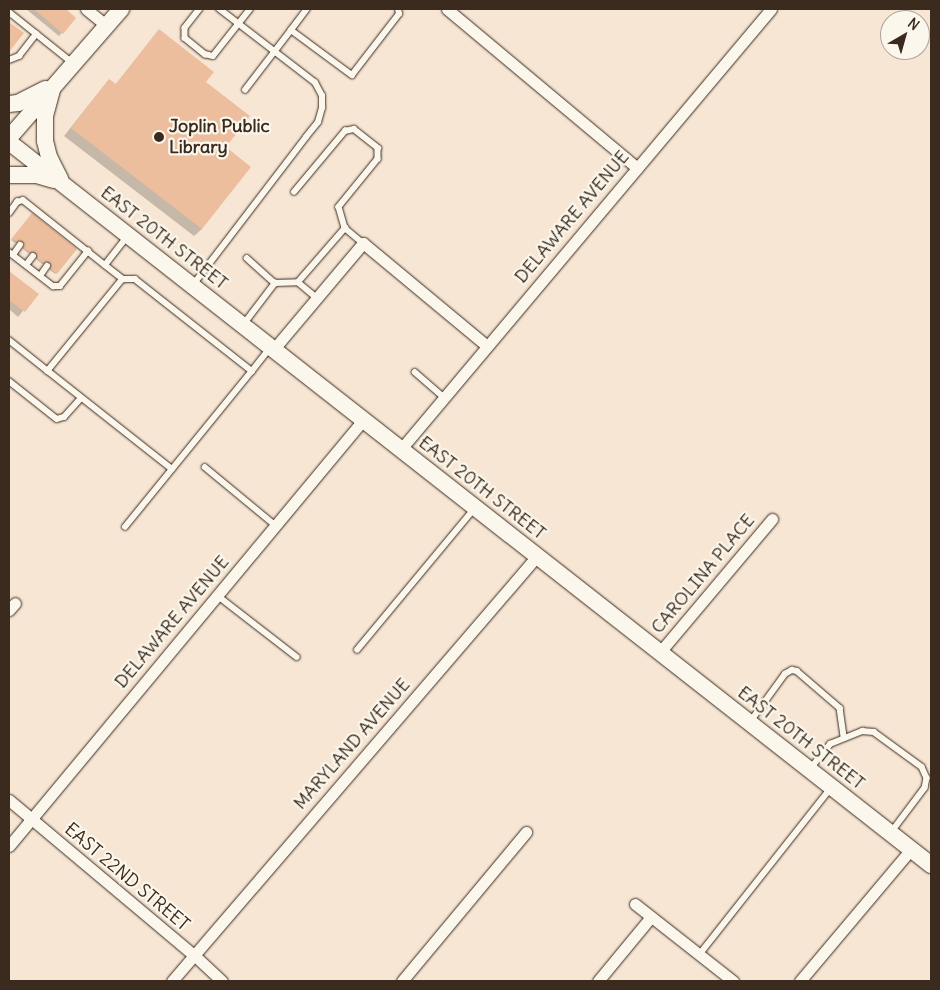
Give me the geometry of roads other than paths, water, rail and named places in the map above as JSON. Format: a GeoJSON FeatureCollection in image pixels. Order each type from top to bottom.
{"type":"FeatureCollection","features":[{"type":"Feature","properties":{"kind":"main road"},"geometry":{"type":"LineString","coordinates":[[9,138],[120,9]]}},
{"type":"Feature","properties":{"kind":"main road"},"geometry":{"type":"LineString","coordinates":[[9,104],[18,103],[53,86]]}},
{"type":"Feature","properties":{"kind":"main road"},"geometry":{"type":"LineString","coordinates":[[53,86],[46,117],[45,141],[49,157],[62,183]]}},
{"type":"Feature","properties":{"kind":"main road","name":"EAST 20TH STREET"},"geometry":{"type":"LineString","coordinates":[[9,142],[931,865]]}},
{"type":"Feature","properties":{"kind":"main road"},"geometry":{"type":"LineString","coordinates":[[9,175],[37,175],[62,183]]}},
{"type":"Feature","properties":{"kind":"street"},"geometry":{"type":"LineString","coordinates":[[86,9],[106,25]]}},
{"type":"Feature","properties":{"kind":"street"},"geometry":{"type":"LineString","coordinates":[[447,9],[637,168]]}},
{"type":"Feature","properties":{"kind":"street","name":"DELAWARE AVENUE"},"geometry":{"type":"LineString","coordinates":[[401,449],[771,9]]}},
{"type":"Feature","properties":{"kind":"street"},"geometry":{"type":"LineString","coordinates":[[272,348],[363,243],[486,346]]}},
{"type":"Feature","properties":{"kind":"street","name":"DELAWARE AVENUE"},"geometry":{"type":"LineString","coordinates":[[9,846],[363,420]]}},
{"type":"Feature","properties":{"kind":"street","name":"CAROLINA PLACE"},"geometry":{"type":"LineString","coordinates":[[660,652],[772,519]]}},
{"type":"Feature","properties":{"kind":"street","name":"MARYLAND AVENUE"},"geometry":{"type":"LineString","coordinates":[[172,981],[537,556]]}},
{"type":"Feature","properties":{"kind":"street","name":"EAST 22ND STREET"},"geometry":{"type":"LineString","coordinates":[[9,800],[194,955],[222,981]]}},
{"type":"Feature","properties":{"kind":"street"},"geometry":{"type":"LineString","coordinates":[[402,981],[526,832]]}},
{"type":"Feature","properties":{"kind":"street"},"geometry":{"type":"LineString","coordinates":[[800,981],[911,849]]}},
{"type":"Feature","properties":{"kind":"street"},"geometry":{"type":"LineString","coordinates":[[634,904],[733,981]]}},
{"type":"Feature","properties":{"kind":"street"},"geometry":{"type":"LineString","coordinates":[[598,981],[651,917]]}},
{"type":"Feature","properties":{"kind":"lane"},"geometry":{"type":"LineString","coordinates":[[200,9],[185,28],[185,38],[205,54],[213,56],[250,9]]}},
{"type":"Feature","properties":{"kind":"lane"},"geometry":{"type":"LineString","coordinates":[[193,286],[318,122],[322,108],[322,96],[314,83],[219,9]]}},
{"type":"Feature","properties":{"kind":"lane"},"geometry":{"type":"LineString","coordinates":[[245,90],[308,9]]}},
{"type":"Feature","properties":{"kind":"lane"},"geometry":{"type":"LineString","coordinates":[[291,30],[352,74],[399,14],[398,9]]}},
{"type":"Feature","properties":{"kind":"lane"},"geometry":{"type":"LineString","coordinates":[[9,12],[73,63]]}},
{"type":"Feature","properties":{"kind":"lane"},"geometry":{"type":"LineString","coordinates":[[9,60],[19,56],[36,34]]}},
{"type":"Feature","properties":{"kind":"lane"},"geometry":{"type":"LineString","coordinates":[[294,192],[345,131],[354,129],[378,148],[378,159],[339,207],[345,228],[363,243]]}},
{"type":"Feature","properties":{"kind":"lane"},"geometry":{"type":"LineString","coordinates":[[9,213],[17,202],[23,200],[40,217],[68,239],[106,264],[122,279],[136,279],[252,371]]}},
{"type":"Feature","properties":{"kind":"lane"},"geometry":{"type":"LineString","coordinates":[[298,282],[345,228]]}},
{"type":"Feature","properties":{"kind":"lane"},"geometry":{"type":"LineString","coordinates":[[106,264],[128,235]]}},
{"type":"Feature","properties":{"kind":"lane"},"geometry":{"type":"LineString","coordinates":[[20,245],[11,253],[53,286],[60,286],[88,251]]}},
{"type":"Feature","properties":{"kind":"lane"},"geometry":{"type":"LineString","coordinates":[[26,265],[33,256]]}},
{"type":"Feature","properties":{"kind":"lane"},"geometry":{"type":"LineString","coordinates":[[247,258],[275,283],[298,282],[317,298]]}},
{"type":"Feature","properties":{"kind":"lane"},"geometry":{"type":"LineString","coordinates":[[40,276],[47,266]]}},
{"type":"Feature","properties":{"kind":"lane"},"geometry":{"type":"LineString","coordinates":[[48,371],[122,279]]}},
{"type":"Feature","properties":{"kind":"lane"},"geometry":{"type":"LineString","coordinates":[[243,325],[275,283]]}},
{"type":"Feature","properties":{"kind":"lane"},"geometry":{"type":"LineString","coordinates":[[9,340],[172,470]]}},
{"type":"Feature","properties":{"kind":"lane"},"geometry":{"type":"LineString","coordinates":[[125,527],[272,348]]}},
{"type":"Feature","properties":{"kind":"lane"},"geometry":{"type":"LineString","coordinates":[[415,372],[444,397]]}},
{"type":"Feature","properties":{"kind":"lane"},"geometry":{"type":"LineString","coordinates":[[9,381],[57,419],[64,418],[81,398]]}},
{"type":"Feature","properties":{"kind":"lane"},"geometry":{"type":"LineString","coordinates":[[205,468],[275,525]]}},
{"type":"Feature","properties":{"kind":"lane"},"geometry":{"type":"LineString","coordinates":[[357,650],[476,508]]}},
{"type":"Feature","properties":{"kind":"lane"},"geometry":{"type":"LineString","coordinates":[[217,595],[297,657]]}},
{"type":"Feature","properties":{"kind":"lane"},"geometry":{"type":"LineString","coordinates":[[749,722],[785,674],[792,670],[797,671],[840,708],[844,736]]}},
{"type":"Feature","properties":{"kind":"lane"},"geometry":{"type":"LineString","coordinates":[[810,770],[830,744],[844,736],[862,731],[874,732],[922,768],[927,778],[925,788],[890,833]]}},
{"type":"Feature","properties":{"kind":"lane"},"geometry":{"type":"LineString","coordinates":[[699,955],[832,787]]}},
{"type":"Feature","properties":{"kind":"place","name":"Joplin Public Library"},"geometry":{"type":"Point","coordinates":[159,137]}}]}
